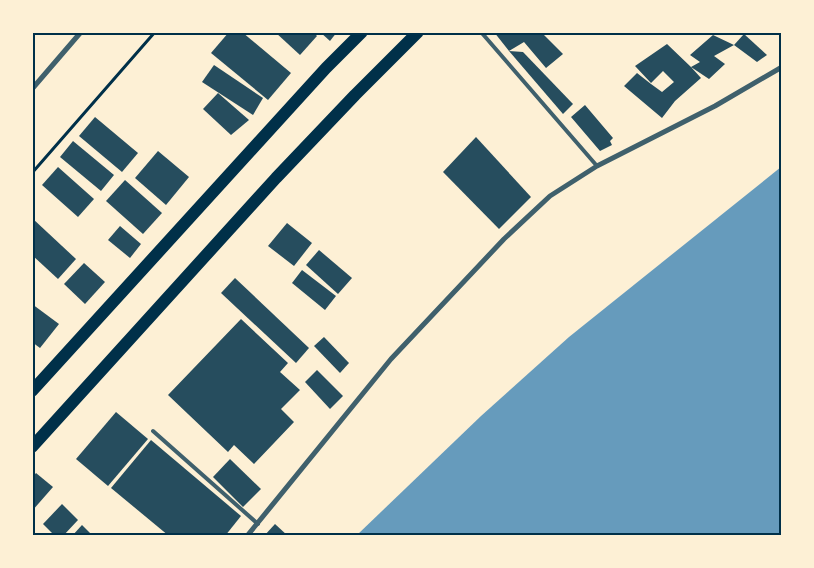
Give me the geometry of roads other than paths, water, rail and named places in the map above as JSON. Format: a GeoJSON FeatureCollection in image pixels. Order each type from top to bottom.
{"type":"FeatureCollection","features":[{"type":"Feature","properties":{"kind":"main road"},"geometry":{"type":"LineString","coordinates":[[32,391],[326,68],[362,32]]}},
{"type":"Feature","properties":{"kind":"main road"},"geometry":{"type":"LineString","coordinates":[[32,447],[276,178],[418,32]]}},
{"type":"Feature","properties":{"kind":"street"},"geometry":{"type":"LineString","coordinates":[[32,89],[81,32]]}},
{"type":"Feature","properties":{"kind":"street"},"geometry":{"type":"LineString","coordinates":[[247,536],[391,359],[504,239],[550,196],[598,166],[714,106],[782,67]]}},
{"type":"Feature","properties":{"kind":"lane"},"geometry":{"type":"LineString","coordinates":[[482,32],[598,166]]}},
{"type":"Feature","properties":{"kind":"lane"},"geometry":{"type":"LineString","coordinates":[[153,431],[258,524]]}},
{"type":"Feature","properties":{"kind":"water"},"geometry":{"type":"Polygon","coordinates":[[[781,167],[781,535],[357,535],[481,416],[569,337],[781,167]]]}}]}
